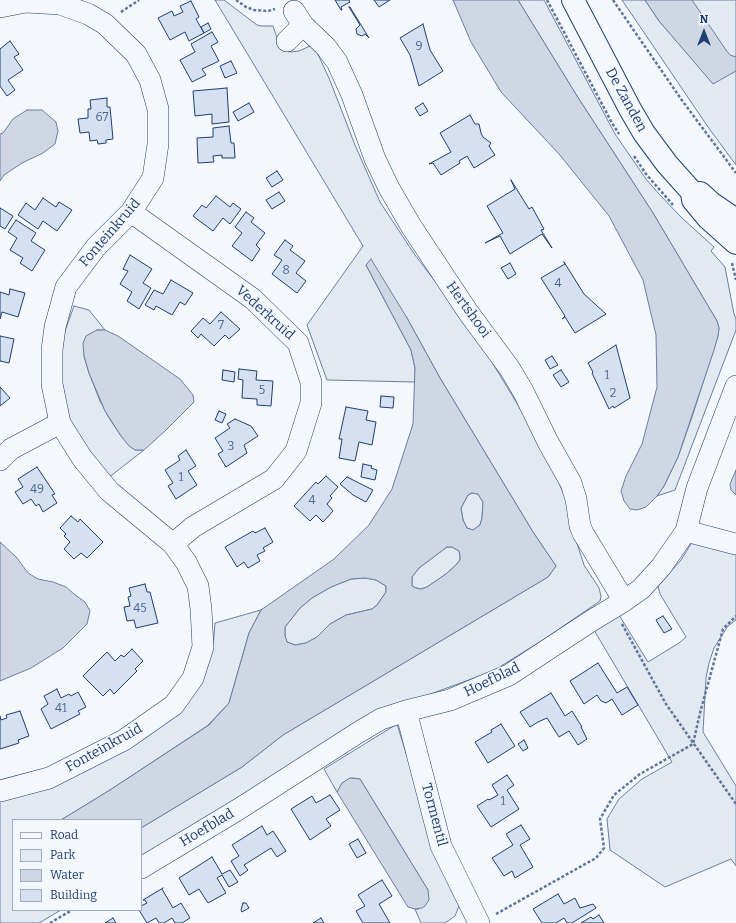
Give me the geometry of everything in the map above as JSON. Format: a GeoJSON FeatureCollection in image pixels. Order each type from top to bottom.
{"type":"FeatureCollection","features":[{"type":"Feature","properties":{"kind":"main road","name":"De Zanden"},"geometry":{"type":"LineString","coordinates":[[573,0],[637,121],[667,164],[692,192],[700,193],[711,203],[736,220]]}},
{"type":"Feature","properties":{"kind":"main road","name":"De Zanden"},"geometry":{"type":"LineString","coordinates":[[692,192],[692,200],[708,218],[736,243]]}},
{"type":"Feature","properties":{"kind":"street","name":"Fonteinkruid"},"geometry":{"type":"LineString","coordinates":[[0,7],[26,2],[60,4],[88,14],[105,24],[136,54],[150,80],[158,108],[158,144],[153,178],[131,212],[96,247],[66,287],[54,327],[52,384],[60,423],[82,458],[109,491],[173,544],[186,562],[198,586],[203,647],[193,678],[174,705],[124,740],[49,778],[0,791]]}},
{"type":"Feature","properties":{"kind":"street"},"geometry":{"type":"LineString","coordinates":[[287,41],[292,14]]}},
{"type":"Feature","properties":{"kind":"street","name":"Hertshooi"},"geometry":{"type":"LineString","coordinates":[[292,14],[326,47],[337,62],[352,95],[375,159],[388,188],[411,226],[468,312],[510,369],[523,391],[548,442],[571,483],[583,534],[618,605]]}},
{"type":"Feature","properties":{"kind":"street","name":"Vederkruid"},"geometry":{"type":"LineString","coordinates":[[131,212],[253,298],[298,343],[311,382],[311,403],[296,451],[274,479],[193,527],[173,544]]}},
{"type":"Feature","properties":{"kind":"street","name":"Hoefblad"},"geometry":{"type":"LineString","coordinates":[[142,867],[239,809],[381,719],[450,700],[509,675],[641,589],[658,572],[686,531],[697,488],[736,386]]}},
{"type":"Feature","properties":{"kind":"street"},"geometry":{"type":"LineString","coordinates":[[0,460],[11,449],[60,423]]}},
{"type":"Feature","properties":{"kind":"street"},"geometry":{"type":"LineString","coordinates":[[686,531],[736,544]]}},
{"type":"Feature","properties":{"kind":"street","name":"Tormentil"},"geometry":{"type":"LineString","coordinates":[[406,711],[441,846],[474,921]]}},
{"type":"Feature","properties":{"kind":"path"},"geometry":{"type":"LineString","coordinates":[[236,0],[246,7],[254,10],[292,14]]}},
{"type":"Feature","properties":{"kind":"path"},"geometry":{"type":"LineString","coordinates":[[613,0],[681,98],[736,173]]}},
{"type":"Feature","properties":{"kind":"path"},"geometry":{"type":"LineString","coordinates":[[618,605],[616,614],[666,704],[736,804]]}},
{"type":"Feature","properties":{"kind":"path"},"geometry":{"type":"LineString","coordinates":[[474,921],[596,858],[604,848],[600,819],[614,795],[640,774],[693,744],[723,629],[736,616]]}},
{"type":"Feature","properties":{"kind":"path"},"geometry":{"type":"LineString","coordinates":[[50,923],[70,911]]}},
{"type":"Feature","properties":{"kind":"green space"},"geometry":{"type":"Polygon","coordinates":[[[215,0],[224,0],[257,25],[273,26],[283,51],[299,51],[312,45],[315,48],[329,78],[355,145],[380,202],[415,255],[473,331],[551,463],[566,500],[575,537],[584,565],[599,588],[601,596],[600,601],[543,640],[493,671],[409,702],[142,861],[142,827],[242,767],[283,735],[548,577],[556,566],[533,532],[440,378],[407,318],[366,265],[411,350],[415,368],[415,382],[327,380],[307,325],[363,246],[215,0]]]}},
{"type":"Feature","properties":{"kind":"green space"},"geometry":{"type":"Polygon","coordinates":[[[518,0],[544,0],[615,134],[646,179],[682,218],[714,247],[711,251],[725,267],[736,319],[736,330],[675,490],[657,496],[664,486],[678,457],[718,336],[719,328],[717,321],[653,213],[577,96],[518,0]]]}},
{"type":"Feature","properties":{"kind":"green space"},"geometry":{"type":"Polygon","coordinates":[[[622,0],[645,0],[659,21],[714,84],[681,0],[736,0],[736,165],[708,127],[622,0]]]}},
{"type":"Feature","properties":{"kind":"green space"},"geometry":{"type":"Polygon","coordinates":[[[74,306],[89,310],[105,330],[97,330],[84,356],[100,401],[121,436],[135,450],[144,450],[108,478],[85,449],[68,419],[62,381],[60,354],[65,331],[74,306]]]}},
{"type":"Feature","properties":{"kind":"green space"},"geometry":{"type":"Polygon","coordinates":[[[472,493],[478,494],[483,502],[480,525],[473,530],[467,528],[463,520],[461,508],[468,495],[472,493]]]}},
{"type":"Feature","properties":{"kind":"green space"},"geometry":{"type":"Polygon","coordinates":[[[695,536],[736,553],[736,620],[728,626],[714,648],[709,663],[706,678],[703,732],[736,786],[736,866],[731,859],[665,887],[610,850],[607,819],[619,799],[642,779],[672,762],[594,630],[619,615],[648,662],[686,637],[660,594],[658,586],[681,560],[695,536]]]}},
{"type":"Feature","properties":{"kind":"green space"},"geometry":{"type":"Polygon","coordinates":[[[447,547],[452,547],[459,551],[460,560],[456,565],[427,587],[421,589],[412,586],[412,577],[419,568],[447,547]]]}},
{"type":"Feature","properties":{"kind":"green space"},"geometry":{"type":"Polygon","coordinates":[[[366,578],[376,580],[386,586],[386,592],[377,605],[372,609],[346,615],[330,624],[317,637],[306,643],[295,645],[287,642],[285,627],[300,608],[312,598],[331,587],[351,579],[366,578]]]}},
{"type":"Feature","properties":{"kind":"green space"},"geometry":{"type":"Polygon","coordinates":[[[261,610],[249,633],[229,703],[207,726],[110,790],[63,819],[12,819],[12,911],[59,911],[39,923],[0,923],[0,801],[80,771],[141,736],[213,647],[215,623],[261,610]]]}},
{"type":"Feature","properties":{"kind":"green space"},"geometry":{"type":"Polygon","coordinates":[[[397,724],[435,847],[459,906],[455,916],[445,923],[421,923],[415,909],[419,909],[428,890],[360,779],[353,778],[342,783],[337,792],[324,769],[397,724]]]}},
{"type":"Feature","properties":{"kind":"water"},"geometry":{"type":"Polygon","coordinates":[[[453,0],[518,0],[577,96],[653,213],[717,321],[719,328],[714,350],[678,457],[664,486],[646,507],[637,510],[630,509],[624,501],[621,491],[626,476],[642,444],[657,387],[656,335],[643,280],[609,216],[559,154],[501,92],[471,42],[453,0]]]}},
{"type":"Feature","properties":{"kind":"water"},"geometry":{"type":"Polygon","coordinates":[[[645,0],[692,0],[726,50],[730,55],[736,57],[736,71],[713,84],[659,21],[645,0]]]}},
{"type":"Feature","properties":{"kind":"water"},"geometry":{"type":"Polygon","coordinates":[[[27,110],[42,110],[56,122],[58,131],[55,144],[43,153],[22,163],[4,175],[0,181],[0,134],[3,133],[13,119],[27,110]]]}},
{"type":"Feature","properties":{"kind":"water"},"geometry":{"type":"Polygon","coordinates":[[[371,259],[407,318],[440,378],[533,532],[556,566],[548,577],[283,735],[242,767],[142,827],[142,819],[63,819],[209,725],[229,703],[249,633],[261,610],[334,559],[369,525],[392,489],[413,424],[415,368],[411,350],[366,265],[371,259]],[[472,493],[468,495],[461,508],[463,520],[467,528],[473,530],[480,525],[482,518],[483,502],[478,494],[472,493]],[[447,547],[419,568],[412,577],[412,586],[421,589],[427,587],[456,565],[460,560],[459,551],[452,547],[447,547]],[[365,578],[351,579],[331,587],[312,598],[300,608],[285,627],[287,642],[295,645],[306,643],[317,637],[330,624],[346,615],[372,609],[377,605],[386,592],[386,586],[376,580],[365,578]]]}},
{"type":"Feature","properties":{"kind":"water"},"geometry":{"type":"Polygon","coordinates":[[[97,330],[105,330],[118,336],[180,379],[193,395],[194,402],[144,450],[135,450],[129,446],[121,436],[105,411],[89,373],[84,356],[83,343],[86,336],[97,330]]]}},
{"type":"Feature","properties":{"kind":"water"},"geometry":{"type":"Polygon","coordinates":[[[736,470],[736,495],[731,490],[730,484],[736,470]]]}},
{"type":"Feature","properties":{"kind":"water"},"geometry":{"type":"Polygon","coordinates":[[[0,542],[17,558],[28,573],[38,579],[53,582],[66,587],[85,602],[90,611],[87,624],[63,648],[31,668],[0,681],[0,542]]]}},
{"type":"Feature","properties":{"kind":"water"},"geometry":{"type":"Polygon","coordinates":[[[350,778],[360,779],[428,890],[429,900],[422,908],[415,909],[408,907],[337,792],[342,783],[350,778]]]}},
{"type":"Feature","properties":{"kind":"building"},"geometry":{"type":"Polygon","coordinates":[[[335,0],[349,0],[350,2],[341,7],[341,10],[335,0]]]}},
{"type":"Feature","properties":{"kind":"building"},"geometry":{"type":"Polygon","coordinates":[[[374,0],[390,0],[379,7],[374,0]]]}},
{"type":"Feature","properties":{"kind":"building"},"geometry":{"type":"Polygon","coordinates":[[[191,1],[199,17],[196,19],[204,33],[189,41],[185,32],[170,40],[158,18],[172,11],[174,16],[183,12],[180,6],[191,1]]]}},
{"type":"Feature","properties":{"kind":"building"},"geometry":{"type":"Polygon","coordinates":[[[349,7],[369,38],[365,34],[362,36],[357,34],[356,29],[360,25],[349,7]]]}},
{"type":"Feature","properties":{"kind":"building"},"geometry":{"type":"Polygon","coordinates":[[[208,23],[211,29],[204,33],[201,27],[208,23]]]}},
{"type":"Feature","properties":{"kind":"building"},"geometry":{"type":"Polygon","coordinates":[[[423,24],[430,50],[443,71],[419,86],[410,55],[400,38],[423,24]]]}},
{"type":"Feature","properties":{"kind":"building"},"geometry":{"type":"Polygon","coordinates":[[[212,32],[218,42],[211,46],[219,61],[202,69],[206,75],[192,82],[180,60],[195,52],[191,44],[212,32]]]}},
{"type":"Feature","properties":{"kind":"building"},"geometry":{"type":"Polygon","coordinates":[[[10,41],[19,54],[14,57],[23,70],[8,80],[15,90],[7,96],[0,86],[0,49],[10,41]]]}},
{"type":"Feature","properties":{"kind":"building"},"geometry":{"type":"Polygon","coordinates":[[[231,61],[237,73],[225,78],[220,66],[231,61]]]}},
{"type":"Feature","properties":{"kind":"building"},"geometry":{"type":"Polygon","coordinates":[[[227,88],[229,122],[212,124],[212,114],[195,116],[193,91],[227,88]]]}},
{"type":"Feature","properties":{"kind":"building"},"geometry":{"type":"Polygon","coordinates":[[[107,98],[107,107],[110,107],[113,139],[106,140],[106,143],[98,144],[97,140],[90,141],[89,132],[80,133],[78,119],[88,118],[88,109],[91,109],[90,100],[107,98]]]}},
{"type":"Feature","properties":{"kind":"building"},"geometry":{"type":"Polygon","coordinates":[[[249,103],[254,112],[238,121],[233,112],[249,103]]]}},
{"type":"Feature","properties":{"kind":"building"},"geometry":{"type":"Polygon","coordinates":[[[423,103],[428,111],[420,116],[415,108],[423,103]]]}},
{"type":"Feature","properties":{"kind":"building"},"geometry":{"type":"Polygon","coordinates":[[[470,115],[475,124],[479,124],[483,137],[491,143],[489,146],[495,155],[474,168],[467,156],[459,161],[460,163],[441,175],[433,163],[429,164],[451,152],[440,133],[470,115]]]}},
{"type":"Feature","properties":{"kind":"building"},"geometry":{"type":"Polygon","coordinates":[[[229,126],[231,143],[234,143],[235,158],[222,158],[222,155],[213,156],[214,162],[198,163],[197,138],[213,137],[213,128],[229,126]]]}},
{"type":"Feature","properties":{"kind":"building"},"geometry":{"type":"Polygon","coordinates":[[[277,171],[283,180],[272,187],[266,178],[277,171]]]}},
{"type":"Feature","properties":{"kind":"building"},"geometry":{"type":"Polygon","coordinates":[[[511,180],[529,209],[532,207],[544,229],[541,230],[552,248],[542,234],[510,254],[500,236],[485,243],[503,233],[487,206],[515,189],[511,180]]]}},
{"type":"Feature","properties":{"kind":"building"},"geometry":{"type":"Polygon","coordinates":[[[279,192],[285,201],[272,209],[266,200],[279,192]]]}},
{"type":"Feature","properties":{"kind":"building"},"geometry":{"type":"Polygon","coordinates":[[[216,196],[230,207],[233,203],[241,209],[230,224],[223,218],[213,231],[193,216],[202,205],[206,208],[216,196]]]}},
{"type":"Feature","properties":{"kind":"building"},"geometry":{"type":"Polygon","coordinates":[[[43,198],[56,207],[59,202],[72,210],[57,231],[43,221],[38,229],[18,215],[26,203],[35,210],[43,198]]]}},
{"type":"Feature","properties":{"kind":"building"},"geometry":{"type":"Polygon","coordinates":[[[0,208],[13,216],[5,229],[0,226],[0,208]]]}},
{"type":"Feature","properties":{"kind":"building"},"geometry":{"type":"Polygon","coordinates":[[[246,212],[254,218],[251,222],[265,233],[256,245],[260,249],[252,261],[232,246],[242,233],[235,227],[246,212]]]}},
{"type":"Feature","properties":{"kind":"building"},"geometry":{"type":"Polygon","coordinates":[[[16,220],[36,233],[31,241],[45,250],[32,271],[20,263],[23,258],[10,250],[17,238],[8,232],[16,220]]]}},
{"type":"Feature","properties":{"kind":"building"},"geometry":{"type":"Polygon","coordinates":[[[285,240],[293,246],[290,250],[305,261],[296,273],[306,281],[297,293],[272,274],[282,260],[274,255],[285,240]]]}},
{"type":"Feature","properties":{"kind":"building"},"geometry":{"type":"Polygon","coordinates":[[[130,255],[152,269],[143,283],[151,288],[139,309],[127,301],[132,292],[120,284],[128,271],[123,269],[130,255]]]}},
{"type":"Feature","properties":{"kind":"building"},"geometry":{"type":"Polygon","coordinates":[[[564,262],[584,294],[606,314],[575,333],[565,317],[562,319],[565,316],[541,278],[565,264],[564,262]]]}},
{"type":"Feature","properties":{"kind":"building"},"geometry":{"type":"Polygon","coordinates":[[[510,263],[516,274],[508,279],[501,268],[510,263]]]}},
{"type":"Feature","properties":{"kind":"building"},"geometry":{"type":"Polygon","coordinates":[[[171,280],[193,293],[185,305],[180,302],[172,315],[156,306],[154,310],[145,305],[154,290],[163,294],[171,280]]]}},
{"type":"Feature","properties":{"kind":"building"},"geometry":{"type":"Polygon","coordinates":[[[10,289],[25,293],[18,317],[2,312],[0,319],[0,292],[9,295],[10,289]]]}},
{"type":"Feature","properties":{"kind":"building"},"geometry":{"type":"Polygon","coordinates":[[[221,312],[240,329],[229,339],[225,335],[214,346],[201,334],[198,338],[191,331],[203,318],[210,324],[221,312]]]}},
{"type":"Feature","properties":{"kind":"building"},"geometry":{"type":"Polygon","coordinates":[[[0,336],[14,339],[9,363],[0,361],[0,336]]]}},
{"type":"Feature","properties":{"kind":"building"},"geometry":{"type":"Polygon","coordinates":[[[616,345],[630,398],[614,408],[613,406],[609,409],[588,363],[616,345]]]}},
{"type":"Feature","properties":{"kind":"building"},"geometry":{"type":"Polygon","coordinates":[[[552,356],[558,365],[550,369],[545,360],[552,356]]]}},
{"type":"Feature","properties":{"kind":"building"},"geometry":{"type":"Polygon","coordinates":[[[239,369],[257,371],[256,380],[273,381],[271,406],[257,405],[257,399],[242,398],[243,380],[238,379],[239,369]]]}},
{"type":"Feature","properties":{"kind":"building"},"geometry":{"type":"Polygon","coordinates":[[[223,370],[235,372],[234,382],[222,380],[223,370]]]}},
{"type":"Feature","properties":{"kind":"building"},"geometry":{"type":"Polygon","coordinates":[[[561,370],[569,382],[561,387],[553,375],[561,370]]]}},
{"type":"Feature","properties":{"kind":"building"},"geometry":{"type":"Polygon","coordinates":[[[0,387],[10,398],[0,406],[0,387]]]}},
{"type":"Feature","properties":{"kind":"building"},"geometry":{"type":"Polygon","coordinates":[[[381,396],[394,397],[393,408],[380,407],[381,396]]]}},
{"type":"Feature","properties":{"kind":"building"},"geometry":{"type":"Polygon","coordinates":[[[346,407],[368,411],[366,420],[376,422],[372,445],[359,442],[355,461],[339,458],[342,439],[339,439],[346,407]]]}},
{"type":"Feature","properties":{"kind":"building"},"geometry":{"type":"Polygon","coordinates":[[[219,411],[226,414],[222,423],[215,420],[219,411]]]}},
{"type":"Feature","properties":{"kind":"building"},"geometry":{"type":"Polygon","coordinates":[[[235,419],[251,426],[258,436],[244,445],[247,453],[226,467],[218,454],[223,451],[215,438],[230,428],[227,424],[235,419]]]}},
{"type":"Feature","properties":{"kind":"building"},"geometry":{"type":"Polygon","coordinates":[[[186,450],[196,466],[188,471],[197,485],[176,499],[168,486],[173,483],[165,470],[180,460],[178,456],[186,450]]]}},
{"type":"Feature","properties":{"kind":"building"},"geometry":{"type":"Polygon","coordinates":[[[363,464],[372,466],[371,468],[377,470],[375,480],[361,477],[363,464]]]}},
{"type":"Feature","properties":{"kind":"building"},"geometry":{"type":"Polygon","coordinates":[[[37,467],[55,494],[52,495],[57,503],[43,512],[39,504],[36,506],[31,499],[23,504],[15,492],[23,487],[18,479],[37,467]]]}},
{"type":"Feature","properties":{"kind":"building"},"geometry":{"type":"Polygon","coordinates":[[[326,476],[338,487],[330,496],[332,498],[327,504],[333,511],[323,522],[316,515],[310,521],[294,506],[316,482],[318,484],[326,476]]]}},
{"type":"Feature","properties":{"kind":"building"},"geometry":{"type":"Polygon","coordinates":[[[347,477],[373,490],[366,502],[353,495],[340,484],[347,477]]]}},
{"type":"Feature","properties":{"kind":"building"},"geometry":{"type":"Polygon","coordinates":[[[71,516],[78,522],[80,519],[103,542],[87,558],[81,553],[74,559],[64,549],[70,542],[64,536],[66,534],[60,528],[71,516]]]}},
{"type":"Feature","properties":{"kind":"building"},"geometry":{"type":"Polygon","coordinates":[[[265,528],[273,542],[263,548],[265,551],[257,555],[260,561],[248,568],[244,562],[237,567],[225,547],[253,531],[255,533],[265,528]]]}},
{"type":"Feature","properties":{"kind":"building"},"geometry":{"type":"Polygon","coordinates":[[[145,584],[147,592],[150,592],[158,623],[136,628],[134,620],[127,621],[124,607],[130,606],[128,597],[131,596],[129,588],[145,584]]]}},
{"type":"Feature","properties":{"kind":"building"},"geometry":{"type":"Polygon","coordinates":[[[663,616],[672,629],[664,633],[656,620],[663,616]]]}},
{"type":"Feature","properties":{"kind":"building"},"geometry":{"type":"Polygon","coordinates":[[[132,649],[143,661],[135,669],[137,671],[114,694],[110,689],[103,696],[83,676],[107,652],[115,661],[121,655],[124,657],[132,649]]]}},
{"type":"Feature","properties":{"kind":"building"},"geometry":{"type":"Polygon","coordinates":[[[598,663],[617,693],[627,687],[638,705],[622,715],[612,699],[606,703],[601,701],[597,695],[584,704],[570,681],[598,663]]]}},
{"type":"Feature","properties":{"kind":"building"},"geometry":{"type":"Polygon","coordinates":[[[57,689],[61,698],[69,694],[71,696],[78,692],[86,707],[78,711],[80,714],[51,729],[41,709],[48,704],[44,696],[57,689]]]}},
{"type":"Feature","properties":{"kind":"building"},"geometry":{"type":"Polygon","coordinates":[[[551,693],[565,716],[572,711],[582,727],[587,739],[578,745],[569,731],[559,737],[547,718],[530,727],[520,712],[551,693]]]}},
{"type":"Feature","properties":{"kind":"building"},"geometry":{"type":"Polygon","coordinates":[[[20,711],[29,736],[18,740],[19,743],[0,749],[0,716],[1,720],[7,718],[6,715],[20,711]]]}},
{"type":"Feature","properties":{"kind":"building"},"geometry":{"type":"Polygon","coordinates":[[[501,724],[515,746],[488,763],[475,742],[492,732],[491,730],[501,724]]]}},
{"type":"Feature","properties":{"kind":"building"},"geometry":{"type":"Polygon","coordinates":[[[524,740],[528,748],[523,751],[518,744],[524,740]]]}},
{"type":"Feature","properties":{"kind":"building"},"geometry":{"type":"Polygon","coordinates":[[[507,775],[514,785],[507,790],[519,809],[491,827],[477,806],[498,795],[492,785],[507,775]]]}},
{"type":"Feature","properties":{"kind":"building"},"geometry":{"type":"Polygon","coordinates":[[[330,795],[340,810],[326,819],[331,826],[310,840],[291,809],[312,796],[316,803],[330,795]]]}},
{"type":"Feature","properties":{"kind":"building"},"geometry":{"type":"Polygon","coordinates":[[[521,825],[530,839],[520,845],[533,867],[515,878],[512,871],[504,876],[492,858],[513,845],[506,834],[521,825]]]}},
{"type":"Feature","properties":{"kind":"building"},"geometry":{"type":"Polygon","coordinates":[[[262,826],[267,835],[273,831],[286,851],[277,857],[271,848],[244,865],[248,870],[240,876],[231,861],[239,856],[232,845],[262,826]]]}},
{"type":"Feature","properties":{"kind":"building"},"geometry":{"type":"Polygon","coordinates":[[[358,839],[366,853],[357,858],[349,844],[358,839]]]}},
{"type":"Feature","properties":{"kind":"building"},"geometry":{"type":"Polygon","coordinates":[[[212,857],[222,874],[230,870],[238,882],[229,887],[222,875],[217,878],[226,893],[208,903],[199,889],[189,895],[179,878],[212,857]]]}},
{"type":"Feature","properties":{"kind":"building"},"geometry":{"type":"Polygon","coordinates":[[[382,880],[392,896],[379,904],[390,923],[363,923],[356,911],[365,906],[358,895],[382,880]]]}},
{"type":"Feature","properties":{"kind":"building"},"geometry":{"type":"Polygon","coordinates":[[[163,888],[162,889],[173,908],[181,903],[190,918],[182,923],[175,923],[172,918],[164,923],[159,923],[156,918],[147,923],[140,911],[142,911],[142,906],[147,903],[143,900],[163,888]]]}},
{"type":"Feature","properties":{"kind":"building"},"geometry":{"type":"Polygon","coordinates":[[[558,894],[564,904],[575,898],[580,908],[593,904],[596,908],[572,923],[567,923],[564,918],[556,923],[542,923],[533,909],[558,894]]]}},
{"type":"Feature","properties":{"kind":"building"},"geometry":{"type":"Polygon","coordinates":[[[243,903],[246,903],[249,908],[242,912],[241,910],[243,903]]]}},
{"type":"Feature","properties":{"kind":"building"},"geometry":{"type":"Polygon","coordinates":[[[599,915],[604,923],[581,923],[591,917],[593,919],[599,915]]]}},
{"type":"Feature","properties":{"kind":"building"},"geometry":{"type":"Polygon","coordinates":[[[113,918],[116,923],[105,923],[113,918]]]}},
{"type":"Feature","properties":{"kind":"building"},"geometry":{"type":"Polygon","coordinates":[[[321,918],[324,923],[313,923],[321,918]]]}}]}
